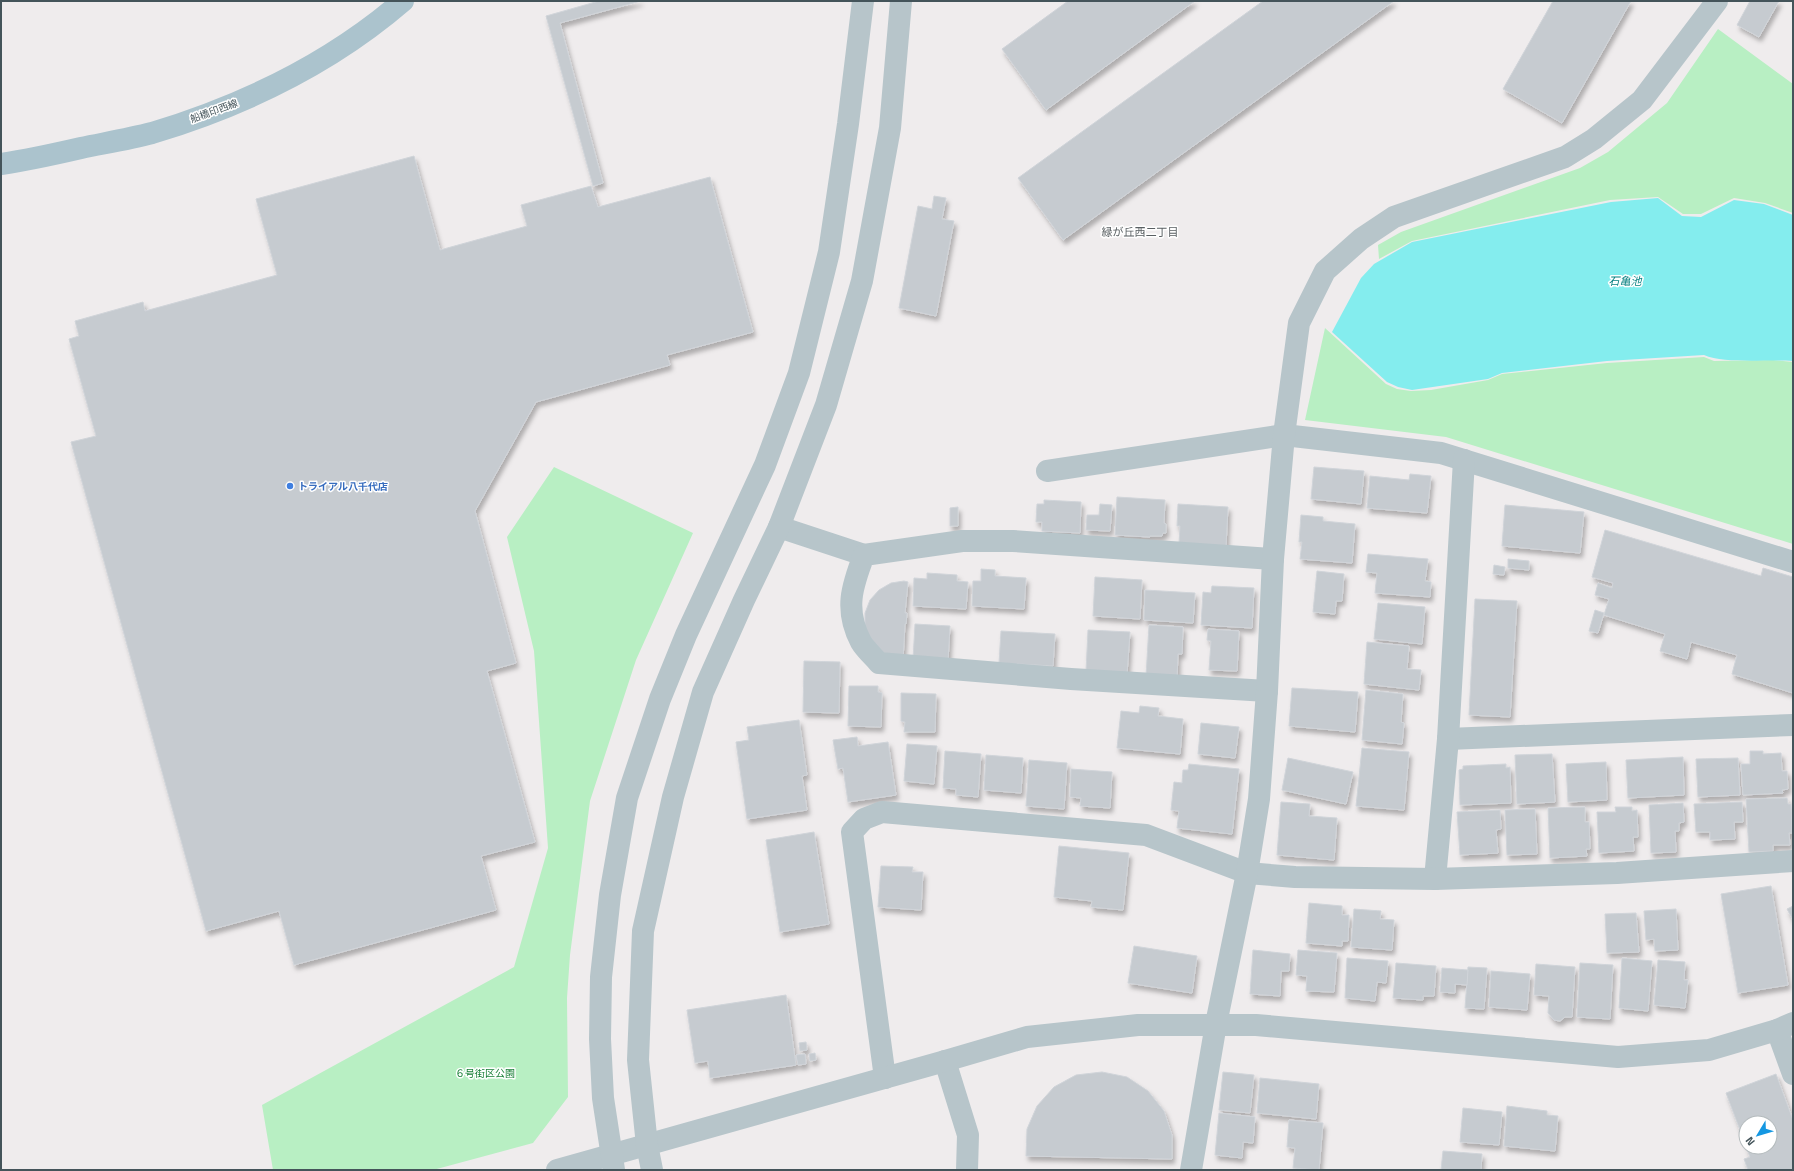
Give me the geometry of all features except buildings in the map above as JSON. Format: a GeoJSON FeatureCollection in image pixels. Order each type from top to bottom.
{"type":"FeatureCollection","features":[{"type":"Feature","properties":{"kind":"main road","name":"船橋印西線"},"geometry":{"type":"LineString","coordinates":[[1,164],[151,133],[216,112],[276,87],[337,51],[386,16],[403,1]]}},
{"type":"Feature","properties":{"kind":"street"},"geometry":{"type":"LineString","coordinates":[[613,1162],[603,1098],[600,1039],[601,977],[610,895],[627,798],[660,699],[686,635],[765,465],[799,373],[828,252],[848,124],[863,1]]}},
{"type":"Feature","properties":{"kind":"street"},"geometry":{"type":"LineString","coordinates":[[652,1170],[647,1145],[638,1060],[644,931],[674,797],[703,692],[744,600],[779,527],[826,405],[862,281],[890,128],[901,1]]}},
{"type":"Feature","properties":{"kind":"street"},"geometry":{"type":"LineString","coordinates":[[1192,1170],[1216,1024],[1247,874],[1259,799],[1267,691],[1273,559],[1284,435],[1299,323],[1325,271],[1361,239],[1394,217],[1565,157],[1594,139],[1642,100],[1717,1]]}},
{"type":"Feature","properties":{"kind":"street"},"geometry":{"type":"LineString","coordinates":[[1047,470],[1284,435],[1441,453],[1793,562]]}},
{"type":"Feature","properties":{"kind":"street"},"geometry":{"type":"LineString","coordinates":[[1435,879],[1448,739],[1464,460]]}},
{"type":"Feature","properties":{"kind":"street"},"geometry":{"type":"LineString","coordinates":[[779,527],[864,555],[962,541],[1013,541],[1273,559]]}},
{"type":"Feature","properties":{"kind":"street"},"geometry":{"type":"LineString","coordinates":[[864,555],[854,581],[850,612],[861,642],[879,663],[1071,679],[1267,691]]}},
{"type":"Feature","properties":{"kind":"street"},"geometry":{"type":"LineString","coordinates":[[1448,739],[1793,725]]}},
{"type":"Feature","properties":{"kind":"street"},"geometry":{"type":"LineString","coordinates":[[885,1078],[852,832],[864,819],[882,812],[1146,835],[1247,874],[1295,877],[1435,879],[1617,873],[1793,861]]}},
{"type":"Feature","properties":{"kind":"street"},"geometry":{"type":"LineString","coordinates":[[557,1170],[613,1162],[647,1145],[945,1062],[1027,1037],[1138,1025],[1216,1024],[1256,1026],[1368,1034],[1618,1057],[1709,1050],[1785,1026],[1793,1074]]}},
{"type":"Feature","properties":{"kind":"street"},"geometry":{"type":"LineString","coordinates":[[945,1062],[968,1135],[967,1170]]}},
{"type":"Feature","properties":{"kind":"green space"},"geometry":{"type":"Polygon","coordinates":[[[1718,29],[1793,84],[1793,213],[1765,203],[1734,198],[1701,214],[1683,214],[1658,197],[1610,200],[1412,241],[1379,259],[1378,245],[1401,232],[1580,168],[1608,152],[1667,103],[1718,29]]]}},
{"type":"Feature","properties":{"kind":"green space"},"geometry":{"type":"Polygon","coordinates":[[[1325,328],[1386,384],[1397,389],[1411,391],[1431,390],[1488,380],[1502,374],[1607,363],[1704,357],[1714,361],[1773,360],[1793,362],[1793,544],[1446,437],[1305,420],[1325,328]]]}},
{"type":"Feature","properties":{"kind":"green space","name":"６号街区公園"},"geometry":{"type":"Polygon","coordinates":[[[554,467],[693,533],[636,660],[590,801],[570,955],[567,998],[568,1097],[533,1143],[433,1170],[273,1170],[262,1105],[514,967],[548,848],[534,651],[507,537],[554,467]]]}},
{"type":"Feature","properties":{"kind":"water","name":"石亀池"},"geometry":{"type":"Polygon","coordinates":[[[1658,198],[1682,216],[1701,217],[1734,200],[1764,204],[1793,215],[1793,361],[1735,360],[1713,358],[1704,355],[1607,361],[1502,373],[1488,379],[1412,390],[1398,387],[1387,382],[1332,332],[1361,278],[1374,264],[1412,242],[1611,202],[1658,198]]]}},
{"type":"Feature","properties":{"kind":"place","name":"トライアル八千代店"},"geometry":{"type":"Point","coordinates":[290,486]}},
{"type":"Feature","properties":{"kind":"district","name":"緑が丘西二丁目"},"geometry":{"type":"Point","coordinates":[1140,232]}}]}
